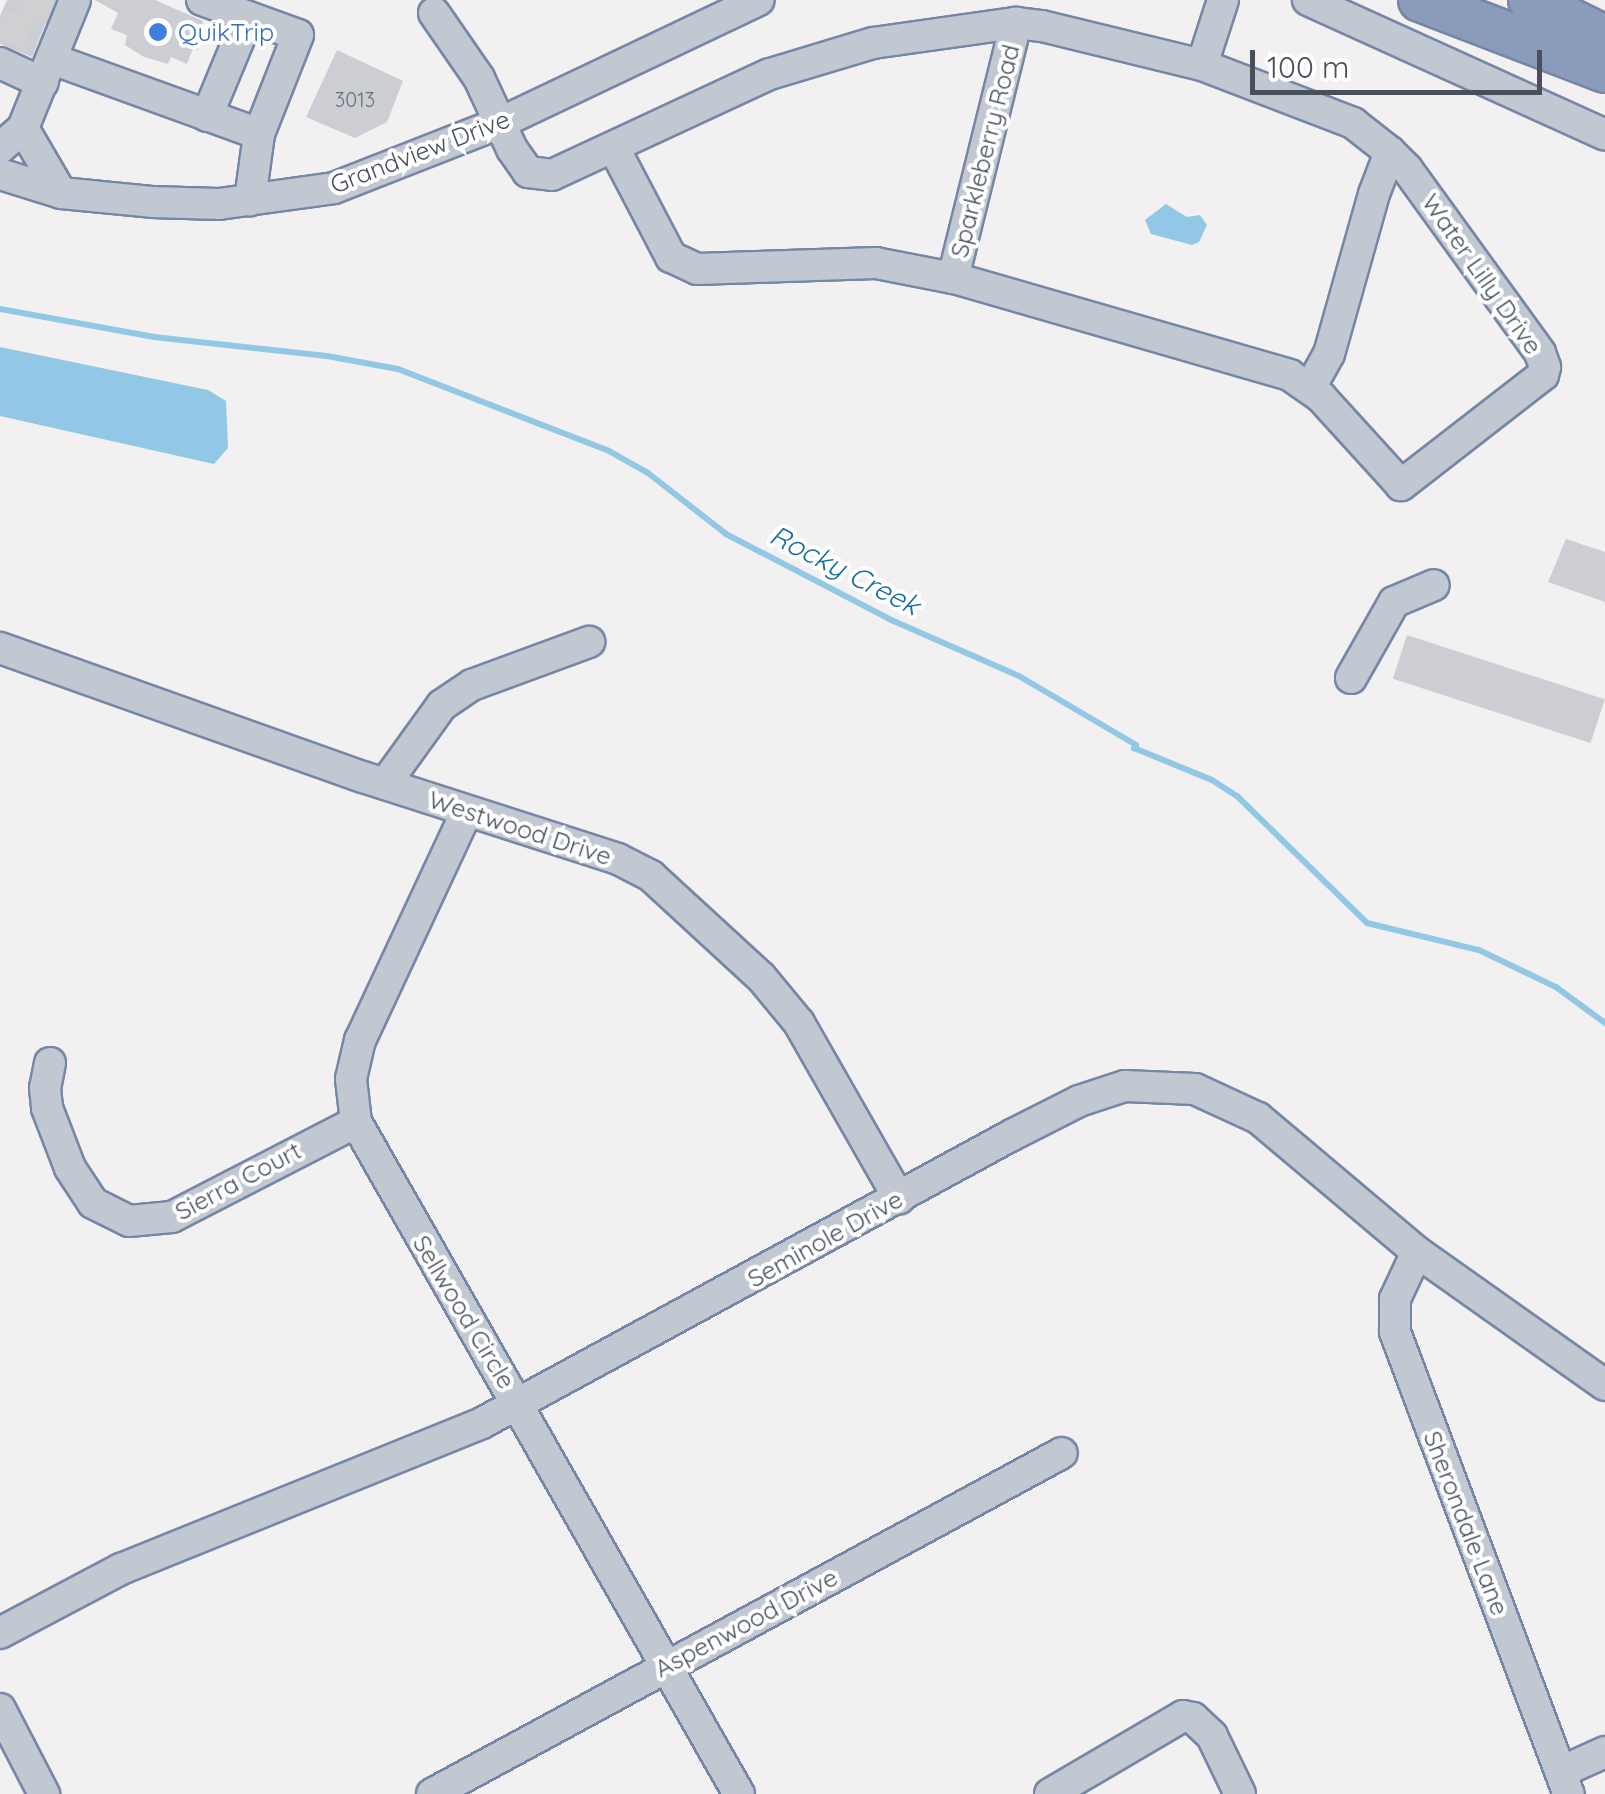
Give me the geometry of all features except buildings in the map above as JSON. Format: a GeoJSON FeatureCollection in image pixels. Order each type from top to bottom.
{"type":"FeatureCollection","features":[{"type":"Feature","properties":{"kind":"highway"},"geometry":{"type":"LineString","coordinates":[[1420,0],[1605,71]]}},
{"type":"Feature","properties":{"kind":"highway"},"geometry":{"type":"LineString","coordinates":[[1530,0],[1605,37]]}},
{"type":"Feature","properties":{"kind":"street"},"geometry":{"type":"LineString","coordinates":[[202,0],[298,35],[259,134],[250,200]]}},
{"type":"Feature","properties":{"kind":"street","name":"Grandview Drive"},"geometry":{"type":"LineString","coordinates":[[0,174],[61,193],[152,202],[250,200],[334,188],[502,122],[759,0]]}},
{"type":"Feature","properties":{"kind":"street"},"geometry":{"type":"LineString","coordinates":[[1202,65],[1223,0]]}},
{"type":"Feature","properties":{"kind":"street"},"geometry":{"type":"LineString","coordinates":[[1308,0],[1605,135]]}},
{"type":"Feature","properties":{"kind":"street"},"geometry":{"type":"LineString","coordinates":[[434,13],[479,78],[502,122]]}},
{"type":"Feature","properties":{"kind":"street"},"geometry":{"type":"LineString","coordinates":[[207,116],[248,17]]}},
{"type":"Feature","properties":{"kind":"street","name":"Water Lilly Drive"},"geometry":{"type":"LineString","coordinates":[[502,122],[512,149],[528,172],[552,175],[770,74],[873,42],[1016,24],[1042,26],[1202,65],[1353,123],[1407,169],[1540,353],[1543,374],[1401,485],[1310,388],[1290,375],[954,278],[876,264],[696,269],[671,256],[614,148]]}},
{"type":"Feature","properties":{"kind":"street","name":"Sparkleberry Road"},"geometry":{"type":"LineString","coordinates":[[954,278],[1016,24]]}},
{"type":"Feature","properties":{"kind":"street"},"geometry":{"type":"LineString","coordinates":[[56,37],[207,116],[259,134]]}},
{"type":"Feature","properties":{"kind":"street"},"geometry":{"type":"LineString","coordinates":[[0,63],[56,37]]}},
{"type":"Feature","properties":{"kind":"street"},"geometry":{"type":"LineString","coordinates":[[0,148],[24,128],[56,37]]}},
{"type":"Feature","properties":{"kind":"street"},"geometry":{"type":"LineString","coordinates":[[24,128],[61,193]]}},
{"type":"Feature","properties":{"kind":"street"},"geometry":{"type":"LineString","coordinates":[[1310,388],[1330,354],[1374,194],[1390,152]]}},
{"type":"Feature","properties":{"kind":"street"},"geometry":{"type":"LineString","coordinates":[[1352,678],[1394,602],[1434,585]]}},
{"type":"Feature","properties":{"kind":"street"},"geometry":{"type":"LineString","coordinates":[[385,784],[442,705],[472,685],[589,642]]}},
{"type":"Feature","properties":{"kind":"street","name":"Westwood Drive"},"geometry":{"type":"LineString","coordinates":[[0,648],[385,784],[618,859],[680,899],[761,977],[800,1022],[899,1198]]}},
{"type":"Feature","properties":{"kind":"street","name":"Sellwood Circle"},"geometry":{"type":"LineString","coordinates":[[467,811],[360,1040],[352,1079],[356,1122],[398,1202],[519,1404],[738,1794]]}},
{"type":"Feature","properties":{"kind":"street","name":"Sierra Court"},"geometry":{"type":"LineString","coordinates":[[50,1063],[45,1088],[48,1108],[70,1168],[93,1202],[129,1221],[172,1217],[356,1122]]}},
{"type":"Feature","properties":{"kind":"street","name":"Seminole Drive"},"geometry":{"type":"LineString","coordinates":[[0,1633],[133,1564],[431,1446],[519,1404],[1079,1101],[1125,1086],[1174,1086],[1218,1096],[1258,1118],[1417,1252],[1605,1385]]}},
{"type":"Feature","properties":{"kind":"street","name":"Sherondale Lane"},"geometry":{"type":"LineString","coordinates":[[1417,1252],[1395,1299],[1395,1332],[1565,1783]]}},
{"type":"Feature","properties":{"kind":"street","name":"Aspenwood Drive"},"geometry":{"type":"LineString","coordinates":[[432,1794],[1062,1453]]}},
{"type":"Feature","properties":{"kind":"street"},"geometry":{"type":"LineString","coordinates":[[0,1708],[44,1794]]}},
{"type":"Feature","properties":{"kind":"street"},"geometry":{"type":"LineString","coordinates":[[1050,1794],[1183,1716],[1193,1718],[1212,1736],[1240,1794]]}},
{"type":"Feature","properties":{"kind":"street"},"geometry":{"type":"LineString","coordinates":[[1565,1783],[1605,1752]]}},
{"type":"Feature","properties":{"kind":"water"},"geometry":{"type":"Polygon","coordinates":[[[1166,204],[1187,217],[1200,215],[1207,225],[1199,242],[1192,245],[1151,234],[1145,220],[1166,204]]]}},
{"type":"Feature","properties":{"kind":"water"},"geometry":{"type":"Polygon","coordinates":[[[0,347],[208,390],[226,401],[228,448],[214,464],[0,416],[0,347]]]}},
{"type":"Feature","properties":{"kind":"waterway","name":"Rocky Creek"},"geometry":{"type":"LineString","coordinates":[[0,309],[154,337],[327,356],[398,369],[609,451],[648,473],[726,534],[889,619],[1019,676],[1136,745],[1134,748],[1212,780],[1237,796],[1367,923],[1479,950],[1556,987],[1605,1023]]}},
{"type":"Feature","properties":{"kind":"tunnel"},"geometry":{"type":"LineString","coordinates":[[24,0],[55,12]]}},
{"type":"Feature","properties":{"kind":"tunnel"},"geometry":{"type":"LineString","coordinates":[[0,23],[43,41]]}},
{"type":"Feature","properties":{"kind":"place","name":"QuikTrip"},"geometry":{"type":"Point","coordinates":[158,32]}}]}
